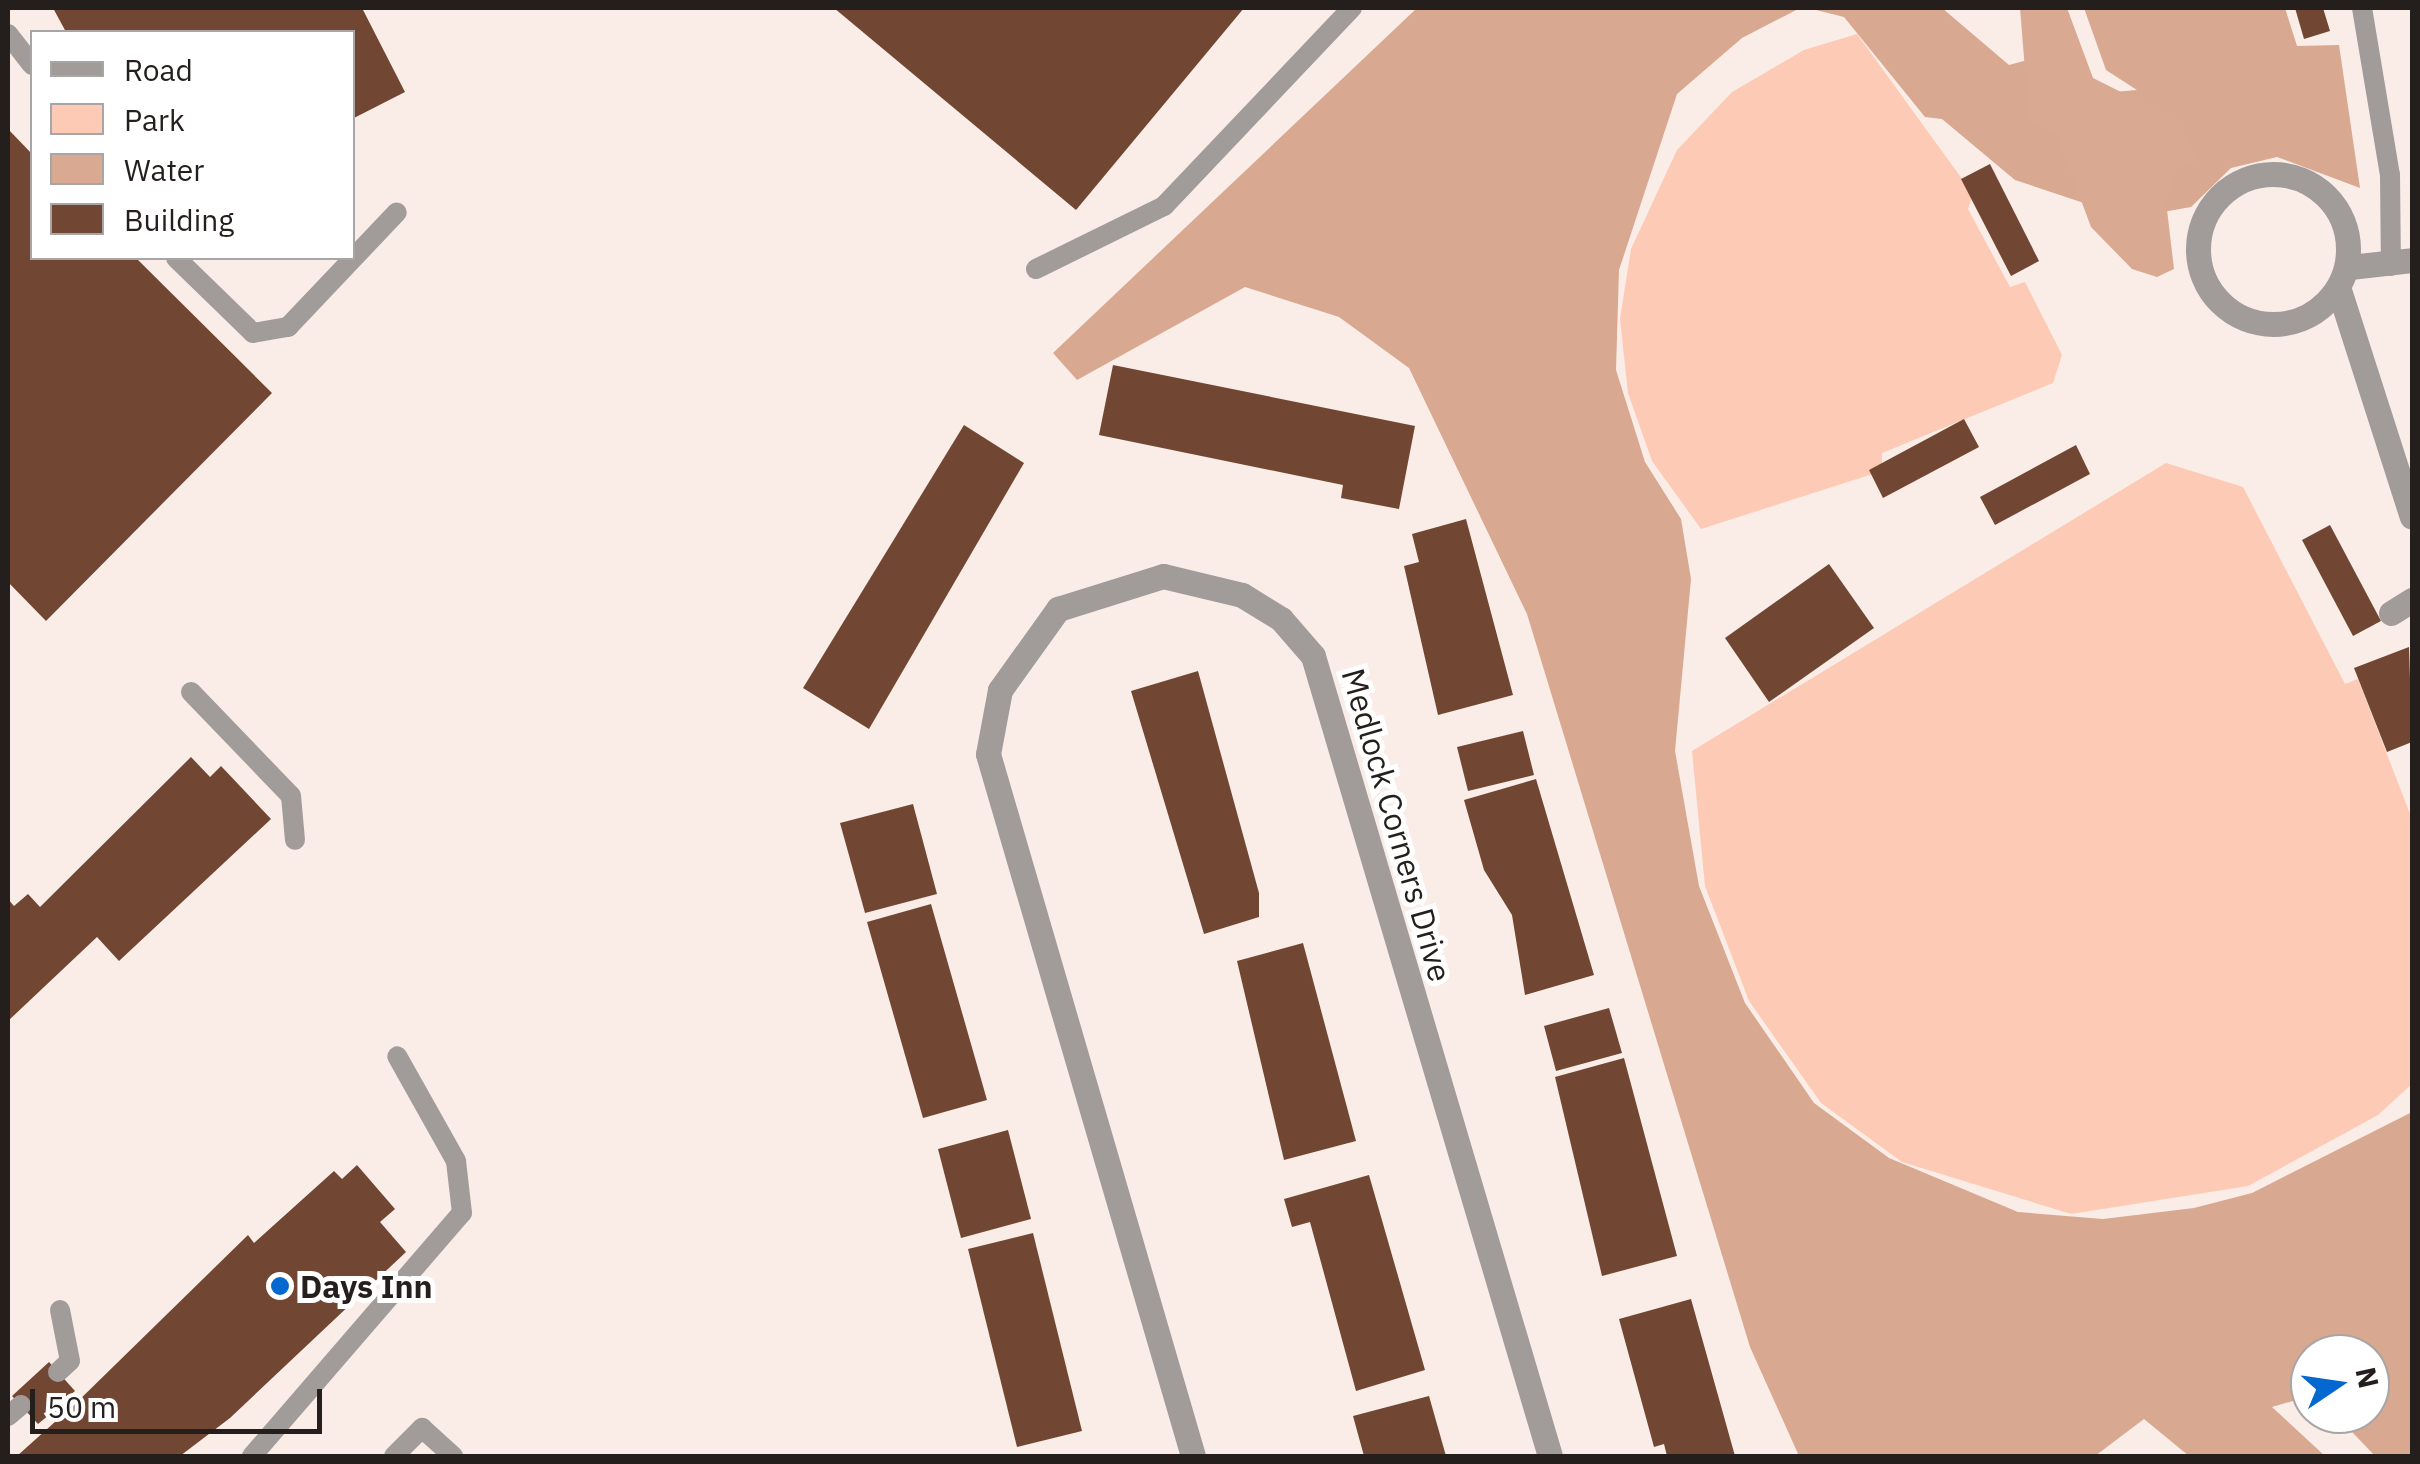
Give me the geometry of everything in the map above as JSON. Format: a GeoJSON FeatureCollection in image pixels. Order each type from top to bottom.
{"type":"FeatureCollection","features":[{"type":"Feature","properties":{"kind":"street"},"geometry":{"type":"LineString","coordinates":[[2285,174],[2327,198],[2350,267],[2340,293],[2321,311],[2271,322],[2226,306],[2200,266],[2203,218],[2236,182],[2285,174]]}},
{"type":"Feature","properties":{"kind":"street"},"geometry":{"type":"LineString","coordinates":[[2350,267],[2402,263]]}},
{"type":"Feature","properties":{"kind":"street"},"geometry":{"type":"LineString","coordinates":[[2340,293],[2412,518]]}},
{"type":"Feature","properties":{"kind":"street","name":"Medlock Corners Drive"},"geometry":{"type":"LineString","coordinates":[[1193,1456],[988,754],[1000,690],[1058,609],[1162,576],[1242,595],[1281,619],[1313,656],[1550,1456]]}},
{"type":"Feature","properties":{"kind":"lane"},"geometry":{"type":"LineString","coordinates":[[1036,269],[1164,206],[1352,8]]}},
{"type":"Feature","properties":{"kind":"lane"},"geometry":{"type":"LineString","coordinates":[[2362,8],[2402,263]]}},
{"type":"Feature","properties":{"kind":"lane"},"geometry":{"type":"LineString","coordinates":[[8,34],[30,62]]}},
{"type":"Feature","properties":{"kind":"lane"},"geometry":{"type":"LineString","coordinates":[[355,256],[397,212]]}},
{"type":"Feature","properties":{"kind":"lane"},"geometry":{"type":"LineString","coordinates":[[178,260],[253,333],[288,326],[351,260]]}},
{"type":"Feature","properties":{"kind":"lane"},"geometry":{"type":"LineString","coordinates":[[191,692],[290,796],[295,840]]}},
{"type":"Feature","properties":{"kind":"lane"},"geometry":{"type":"LineString","coordinates":[[252,1456],[462,1213],[456,1160],[398,1056]]}},
{"type":"Feature","properties":{"kind":"lane"},"geometry":{"type":"LineString","coordinates":[[58,1372],[70,1361],[60,1310]]}},
{"type":"Feature","properties":{"kind":"lane"},"geometry":{"type":"LineString","coordinates":[[394,1456],[422,1428],[453,1456]]}},
{"type":"Feature","properties":{"kind":"green space"},"geometry":{"type":"Polygon","coordinates":[[[1857,34],[1973,194],[1968,209],[2010,287],[2025,282],[2062,355],[2053,383],[1882,453],[1882,471],[1701,529],[1652,461],[1628,393],[1620,319],[1631,249],[1677,150],[1732,92],[1804,50],[1857,34]]]}},
{"type":"Feature","properties":{"kind":"green space"},"geometry":{"type":"Polygon","coordinates":[[[2166,463],[2243,487],[2345,684],[2358,679],[2412,819],[2412,1084],[2378,1115],[2248,1186],[2071,1214],[1902,1162],[1821,1103],[1749,1001],[1705,886],[1692,751],[2166,463]]]}},
{"type":"Feature","properties":{"kind":"shaded area"},"geometry":{"type":"Polygon","coordinates":[[[1417,8],[1800,8],[1742,38],[1677,94],[1619,270],[1616,370],[1645,462],[1681,519],[1691,579],[1675,751],[1699,886],[1745,1003],[1814,1103],[1889,1158],[2018,1212],[2103,1219],[2194,1208],[2252,1193],[2412,1112],[2412,1456],[2375,1456],[2354,1434],[2390,1434],[2390,1334],[2290,1334],[2290,1402],[2272,1407],[2290,1424],[2290,1434],[2301,1434],[2325,1456],[2189,1456],[2144,1419],[2095,1456],[1799,1456],[1750,1347],[1527,614],[1409,368],[1339,317],[1245,287],[1077,380],[1053,353],[1417,8]]]}},
{"type":"Feature","properties":{"kind":"shaded area"},"geometry":{"type":"Polygon","coordinates":[[[1808,8],[1942,8],[2009,65],[2064,50],[2091,94],[2137,90],[2106,70],[2084,8],[2285,8],[2297,46],[2339,45],[2360,188],[2277,157],[2231,168],[2191,207],[2129,218],[2015,180],[1942,119],[1925,117],[1844,17],[1808,8]]]}},
{"type":"Feature","properties":{"kind":"water"},"geometry":{"type":"Polygon","coordinates":[[[2020,8],[2067,8],[2093,78],[2173,118],[2190,138],[2197,161],[2176,170],[2166,201],[2174,269],[2157,277],[2132,269],[2091,227],[2056,133],[2029,120],[2020,8]]]}},
{"type":"Feature","properties":{"kind":"building"},"geometry":{"type":"Polygon","coordinates":[[[53,8],[362,8],[405,92],[355,117],[355,30],[65,30],[53,8]]]}},
{"type":"Feature","properties":{"kind":"building"},"geometry":{"type":"Polygon","coordinates":[[[834,8],[1244,8],[1076,210],[834,8]]]}},
{"type":"Feature","properties":{"kind":"building"},"geometry":{"type":"Polygon","coordinates":[[[2295,8],[2323,8],[2330,31],[2304,39],[2295,8]]]}},
{"type":"Feature","properties":{"kind":"building"},"geometry":{"type":"Polygon","coordinates":[[[8,129],[30,152],[30,260],[138,260],[272,393],[46,621],[8,582],[8,129]]]}},
{"type":"Feature","properties":{"kind":"building"},"geometry":{"type":"Polygon","coordinates":[[[1990,164],[2039,261],[2011,276],[1961,179],[1990,164]]]}},
{"type":"Feature","properties":{"kind":"building"},"geometry":{"type":"Polygon","coordinates":[[[1113,365],[1415,426],[1399,509],[1341,498],[1343,485],[1099,435],[1113,365]]]}},
{"type":"Feature","properties":{"kind":"building"},"geometry":{"type":"Polygon","coordinates":[[[1964,419],[1979,447],[1883,498],[1869,470],[1964,419]]]}},
{"type":"Feature","properties":{"kind":"building"},"geometry":{"type":"Polygon","coordinates":[[[964,425],[1024,463],[869,729],[803,688],[964,425]]]}},
{"type":"Feature","properties":{"kind":"building"},"geometry":{"type":"Polygon","coordinates":[[[2076,445],[2090,474],[1995,525],[1980,497],[2076,445]]]}},
{"type":"Feature","properties":{"kind":"building"},"geometry":{"type":"Polygon","coordinates":[[[1466,519],[1513,695],[1438,715],[1404,566],[1419,562],[1412,534],[1466,519]]]}},
{"type":"Feature","properties":{"kind":"building"},"geometry":{"type":"Polygon","coordinates":[[[2330,525],[2381,621],[2353,636],[2302,540],[2330,525]]]}},
{"type":"Feature","properties":{"kind":"building"},"geometry":{"type":"Polygon","coordinates":[[[1829,564],[1874,628],[1769,702],[1725,638],[1829,564]]]}},
{"type":"Feature","properties":{"kind":"building"},"geometry":{"type":"Polygon","coordinates":[[[2409,647],[2412,742],[2387,752],[2354,668],[2409,647]]]}},
{"type":"Feature","properties":{"kind":"building"},"geometry":{"type":"Polygon","coordinates":[[[1198,671],[1259,893],[1259,917],[1204,934],[1131,691],[1198,671]]]}},
{"type":"Feature","properties":{"kind":"building"},"geometry":{"type":"Polygon","coordinates":[[[1523,731],[1534,775],[1468,791],[1457,747],[1523,731]]]}},
{"type":"Feature","properties":{"kind":"building"},"geometry":{"type":"Polygon","coordinates":[[[191,757],[210,777],[221,766],[271,819],[119,961],[97,937],[8,1021],[8,899],[14,906],[28,894],[40,907],[191,757]]]}},
{"type":"Feature","properties":{"kind":"building"},"geometry":{"type":"Polygon","coordinates":[[[1536,779],[1594,975],[1525,995],[1512,915],[1484,870],[1464,800],[1536,779]]]}},
{"type":"Feature","properties":{"kind":"building"},"geometry":{"type":"Polygon","coordinates":[[[913,804],[937,894],[865,913],[840,823],[913,804]]]}},
{"type":"Feature","properties":{"kind":"building"},"geometry":{"type":"Polygon","coordinates":[[[931,904],[987,1100],[923,1118],[867,922],[931,904]]]}},
{"type":"Feature","properties":{"kind":"building"},"geometry":{"type":"Polygon","coordinates":[[[1303,943],[1356,1141],[1284,1160],[1237,961],[1303,943]]]}},
{"type":"Feature","properties":{"kind":"building"},"geometry":{"type":"Polygon","coordinates":[[[1609,1008],[1622,1053],[1556,1071],[1544,1026],[1609,1008]]]}},
{"type":"Feature","properties":{"kind":"building"},"geometry":{"type":"Polygon","coordinates":[[[1624,1058],[1677,1256],[1602,1276],[1555,1077],[1624,1058]]]}},
{"type":"Feature","properties":{"kind":"building"},"geometry":{"type":"Polygon","coordinates":[[[1008,1130],[1031,1219],[961,1238],[938,1149],[1008,1130]]]}},
{"type":"Feature","properties":{"kind":"building","name":"Days Inn"},"geometry":{"type":"Polygon","coordinates":[[[357,1165],[395,1209],[380,1222],[406,1252],[230,1418],[180,1456],[17,1456],[56,1421],[50,1414],[38,1424],[12,1396],[49,1362],[75,1391],[64,1400],[71,1408],[248,1235],[254,1243],[334,1171],[342,1179],[357,1165]]]}},
{"type":"Feature","properties":{"kind":"building"},"geometry":{"type":"Polygon","coordinates":[[[1369,1175],[1425,1370],[1356,1391],[1310,1222],[1292,1227],[1284,1199],[1369,1175]]]}},
{"type":"Feature","properties":{"kind":"building"},"geometry":{"type":"Polygon","coordinates":[[[1033,1233],[1082,1431],[1017,1447],[968,1249],[1033,1233]]]}},
{"type":"Feature","properties":{"kind":"building"},"geometry":{"type":"Polygon","coordinates":[[[1691,1299],[1735,1456],[1667,1456],[1664,1444],[1654,1447],[1619,1319],[1691,1299]]]}},
{"type":"Feature","properties":{"kind":"building"},"geometry":{"type":"Polygon","coordinates":[[[1429,1396],[1446,1456],[1364,1456],[1353,1416],[1429,1396]]]}},
{"type":"Feature","properties":{"kind":"place","name":"Days Inn"},"geometry":{"type":"Point","coordinates":[280,1286]}}]}
